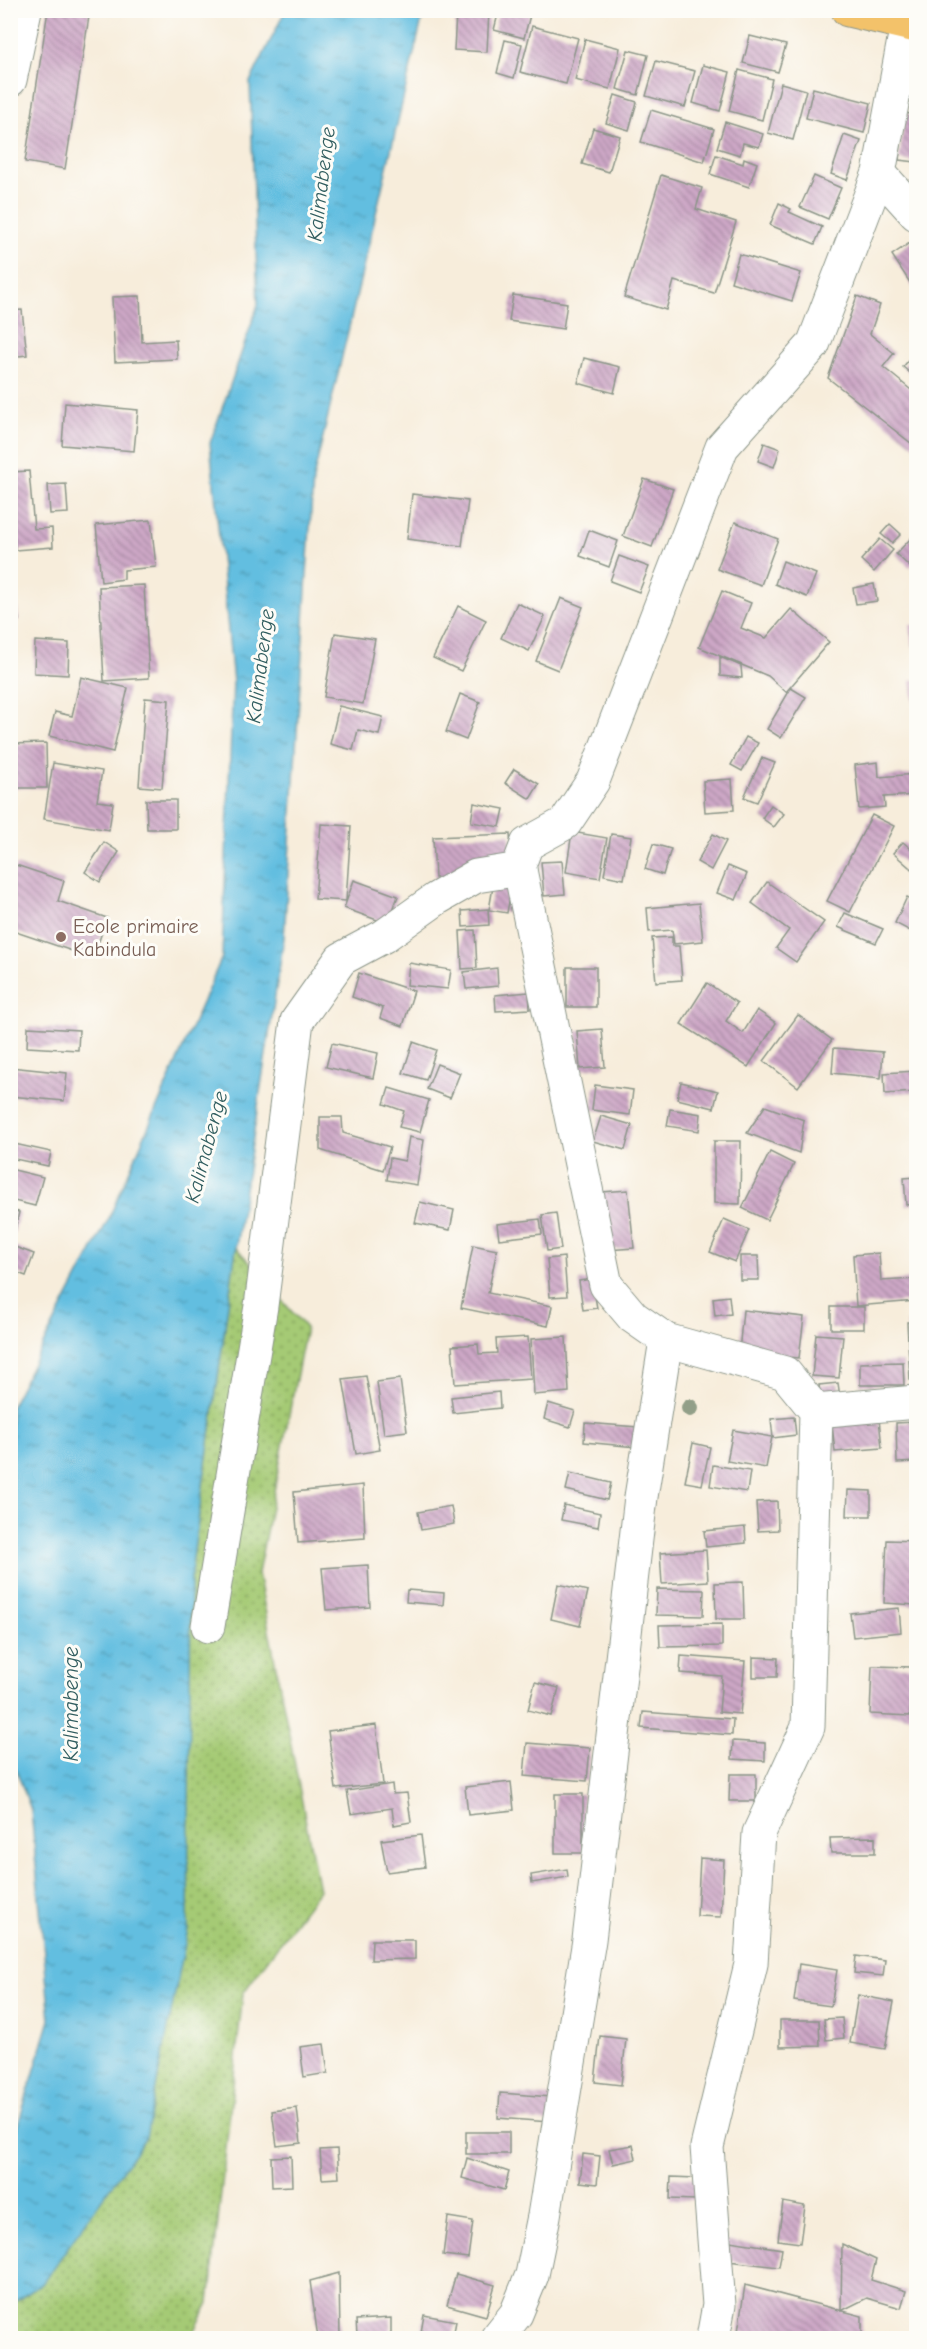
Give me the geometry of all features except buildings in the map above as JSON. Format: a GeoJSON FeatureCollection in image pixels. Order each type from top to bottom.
{"type":"FeatureCollection","features":[{"type":"Feature","properties":{"kind":"highway"},"geometry":{"type":"LineString","coordinates":[[848,10],[912,25]]}},
{"type":"Feature","properties":{"kind":"street"},"geometry":{"type":"LineString","coordinates":[[10,80],[25,10]]}},
{"type":"Feature","properties":{"kind":"street"},"geometry":{"type":"LineString","coordinates":[[713,2338],[719,2305],[707,2147],[751,1964],[759,1833],[808,1727],[816,1410],[784,1373],[666,1340],[633,1317],[606,1285],[519,865],[527,844],[565,823],[592,782],[722,447],[813,345],[879,173],[912,25]]}},
{"type":"Feature","properties":{"kind":"street"},"geometry":{"type":"LineString","coordinates":[[879,173],[916,214]]}},
{"type":"Feature","properties":{"kind":"street"},"geometry":{"type":"LineString","coordinates":[[208,1626],[261,1306],[297,1021],[341,959],[384,936],[436,899],[476,876],[520,869]]}},
{"type":"Feature","properties":{"kind":"street"},"geometry":{"type":"LineString","coordinates":[[497,2338],[516,2314],[532,2276],[546,2204],[589,1940],[641,1497],[666,1340]]}},
{"type":"Feature","properties":{"kind":"street"},"geometry":{"type":"LineString","coordinates":[[816,1410],[916,1401]]}},
{"type":"Feature","properties":{"kind":"green space"},"geometry":{"type":"Polygon","coordinates":[[[236,1247],[306,1328],[258,1573],[319,1890],[243,1993],[209,2303],[191,2338],[11,2338],[11,2304],[42,2284],[191,1572],[236,1247]]]}},
{"type":"Feature","properties":{"kind":"water","name":"Kalimabenge"},"geometry":{"type":"Polygon","coordinates":[[[285,11],[424,11],[313,479],[284,938],[236,1247],[191,1572],[188,1929],[146,2137],[42,2284],[11,2304],[11,2147],[50,2020],[31,1810],[11,1756],[11,1406],[109,1218],[222,957],[233,682],[210,443],[258,305],[250,82],[285,11]]]}},
{"type":"Feature","properties":{"kind":"place","name":"Ecole primaire Kabindula"},"geometry":{"type":"Point","coordinates":[61,937]}}]}
